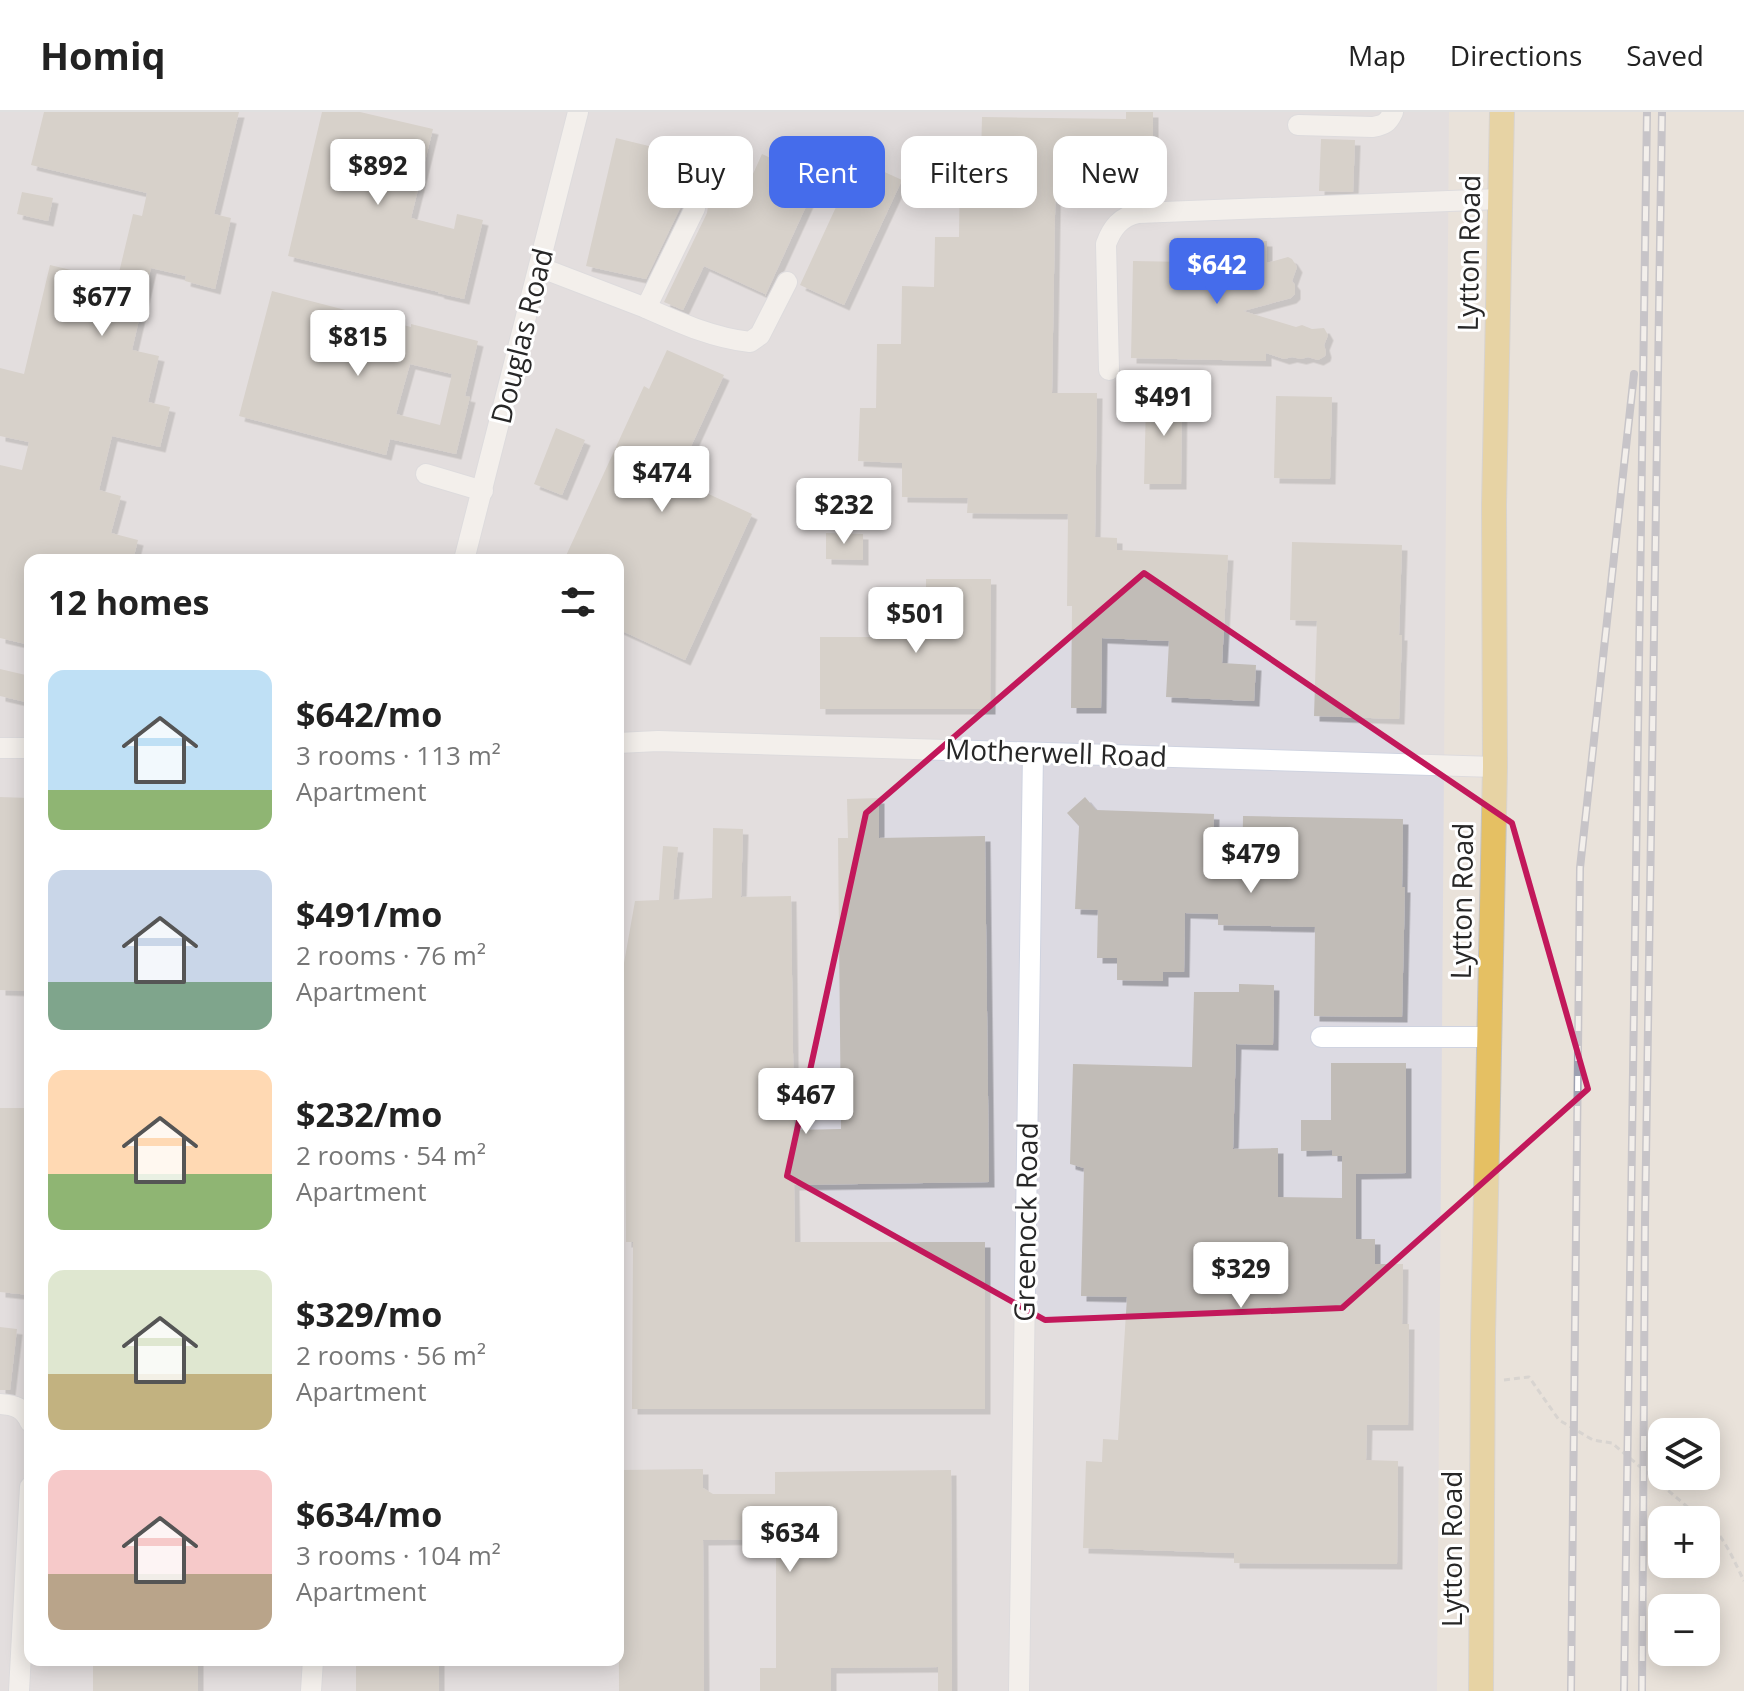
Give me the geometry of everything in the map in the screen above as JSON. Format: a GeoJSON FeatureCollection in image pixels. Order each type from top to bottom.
{"type":"FeatureCollection","features":[{"type":"Feature","properties":{"kind":"main road","name":"Lytton Road"},"geometry":{"type":"LineString","coordinates":[[1481,1691],[1483,1382],[1495,767],[1494,505],[1502,112]]}},
{"type":"Feature","properties":{"kind":"street","name":"Douglas Road"},"geometry":{"type":"LineString","coordinates":[[466,554],[578,112]]}},
{"type":"Feature","properties":{"kind":"street"},"geometry":{"type":"LineString","coordinates":[[1298,125],[1373,127],[1385,124],[1393,112]]}},
{"type":"Feature","properties":{"kind":"street"},"geometry":{"type":"LineString","coordinates":[[1109,370],[1106,244],[1110,232],[1128,215],[1500,199]]}},
{"type":"Feature","properties":{"kind":"street"},"geometry":{"type":"LineString","coordinates":[[646,308],[695,208]]}},
{"type":"Feature","properties":{"kind":"street"},"geometry":{"type":"LineString","coordinates":[[539,267],[691,328],[731,340],[750,342],[760,335],[787,282]]}},
{"type":"Feature","properties":{"kind":"street"},"geometry":{"type":"LineString","coordinates":[[426,474],[483,491]]}},
{"type":"Feature","properties":{"kind":"street","name":"Motherwell Road"},"geometry":{"type":"LineString","coordinates":[[624,743],[658,741],[1495,767]]}},
{"type":"Feature","properties":{"kind":"street"},"geometry":{"type":"LineString","coordinates":[[0,748],[24,748]]}},
{"type":"Feature","properties":{"kind":"street","name":"Greenock Road"},"geometry":{"type":"LineString","coordinates":[[1019,1691],[1033,753]]}},
{"type":"Feature","properties":{"kind":"street"},"geometry":{"type":"LineString","coordinates":[[1321,1037],[1489,1037]]}},
{"type":"Feature","properties":{"kind":"street"},"geometry":{"type":"LineString","coordinates":[[0,1404],[19,1407],[24,1411]]}},
{"type":"Feature","properties":{"kind":"street"},"geometry":{"type":"LineString","coordinates":[[19,1691],[24,1598]]}},
{"type":"Feature","properties":{"kind":"street"},"geometry":{"type":"LineString","coordinates":[[311,1691],[313,1666]]}},
{"type":"Feature","properties":{"kind":"path"},"geometry":{"type":"LineString","coordinates":[[1483,1382],[1529,1377],[1559,1420],[1593,1440],[1612,1443],[1686,1506]]}},
{"type":"Feature","properties":{"kind":"path"},"geometry":{"type":"LineString","coordinates":[[1720,1538],[1744,1581]]}},
{"type":"Feature","properties":{"kind":"highlighted area"},"geometry":{"type":"Polygon","coordinates":[[[1144,573],[1512,823],[1588,1089],[1342,1308],[1045,1320],[787,1176],[866,813],[1144,573]]]}},
{"type":"Feature","properties":{"kind":"shaded area"},"geometry":{"type":"Polygon","coordinates":[[[0,112],[1449,112],[1437,1691],[0,1691],[0,112]]]}},
{"type":"Feature","properties":{"kind":"building"},"geometry":{"type":"Polygon","coordinates":[[[44,112],[239,112],[214,214],[231,218],[215,289],[185,281],[186,276],[151,268],[132,350],[159,356],[148,402],[170,407],[160,447],[112,436],[99,490],[121,496],[111,533],[138,540],[134,554],[24,554],[24,644],[0,638],[0,465],[22,470],[29,442],[0,436],[0,368],[24,374],[50,265],[117,281],[133,214],[142,216],[147,193],[31,165],[44,112]]]}},
{"type":"Feature","properties":{"kind":"building"},"geometry":{"type":"Polygon","coordinates":[[[322,112],[360,112],[433,129],[411,218],[454,229],[457,214],[483,220],[464,299],[288,256],[322,112]]]}},
{"type":"Feature","properties":{"kind":"building"},"geometry":{"type":"Polygon","coordinates":[[[1126,112],[1153,112],[1153,136],[1053,136],[1055,208],[1052,393],[1097,393],[1095,537],[1117,538],[1117,550],[1228,555],[1222,663],[1256,665],[1254,701],[1166,697],[1169,641],[1102,638],[1101,708],[1071,708],[1072,606],[1067,606],[1068,514],[967,513],[968,498],[902,497],[902,463],[858,461],[860,408],[876,408],[877,344],[901,344],[902,286],[934,287],[935,237],[959,237],[959,208],[1037,208],[1037,136],[982,136],[982,117],[1126,119],[1126,112]]]}},
{"type":"Feature","properties":{"kind":"building"},"geometry":{"type":"Polygon","coordinates":[[[616,138],[648,146],[648,208],[680,208],[646,279],[586,266],[616,138]]]}},
{"type":"Feature","properties":{"kind":"building"},"geometry":{"type":"Polygon","coordinates":[[[1321,139],[1355,140],[1353,192],[1319,191],[1321,139]]]}},
{"type":"Feature","properties":{"kind":"building"},"geometry":{"type":"Polygon","coordinates":[[[762,154],[769,157],[769,208],[805,208],[765,296],[704,266],[683,310],[664,302],[708,208],[753,208],[753,174],[762,154]]]}},
{"type":"Feature","properties":{"kind":"building"},"geometry":{"type":"Polygon","coordinates":[[[885,172],[901,180],[844,305],[800,285],[836,208],[885,208],[885,172]]]}},
{"type":"Feature","properties":{"kind":"building"},"geometry":{"type":"Polygon","coordinates":[[[22,192],[53,198],[48,221],[17,214],[22,192]]]}},
{"type":"Feature","properties":{"kind":"building"},"geometry":{"type":"Polygon","coordinates":[[[1188,240],[1267,241],[1267,263],[1288,257],[1292,259],[1297,267],[1292,281],[1295,294],[1291,298],[1243,311],[1296,327],[1324,328],[1328,335],[1324,345],[1325,356],[1318,360],[1308,357],[1284,359],[1266,353],[1266,361],[1131,358],[1133,261],[1188,262],[1188,240]]]}},
{"type":"Feature","properties":{"kind":"building"},"geometry":{"type":"Polygon","coordinates":[[[272,291],[478,341],[465,396],[470,397],[456,454],[390,439],[386,455],[239,416],[272,291]],[[410,364],[396,414],[440,425],[452,374],[410,364]]]}},
{"type":"Feature","properties":{"kind":"building"},"geometry":{"type":"Polygon","coordinates":[[[667,350],[724,375],[676,479],[752,514],[685,660],[624,632],[624,554],[567,554],[644,386],[649,389],[667,350]]]}},
{"type":"Feature","properties":{"kind":"building"},"geometry":{"type":"Polygon","coordinates":[[[1161,387],[1182,387],[1181,484],[1144,484],[1146,402],[1160,402],[1161,387]]]}},
{"type":"Feature","properties":{"kind":"building"},"geometry":{"type":"Polygon","coordinates":[[[1276,396],[1332,397],[1330,479],[1274,478],[1276,396]]]}},
{"type":"Feature","properties":{"kind":"building"},"geometry":{"type":"Polygon","coordinates":[[[556,428],[585,440],[562,495],[534,484],[556,428]]]}},
{"type":"Feature","properties":{"kind":"building"},"geometry":{"type":"Polygon","coordinates":[[[826,533],[863,534],[863,560],[826,559],[826,533]]]}},
{"type":"Feature","properties":{"kind":"building"},"geometry":{"type":"Polygon","coordinates":[[[1292,542],[1402,545],[1399,719],[1314,716],[1317,621],[1290,620],[1292,542]]]}},
{"type":"Feature","properties":{"kind":"building"},"geometry":{"type":"Polygon","coordinates":[[[926,579],[991,579],[990,709],[820,709],[820,637],[875,637],[875,608],[926,609],[926,579]]]}},
{"type":"Feature","properties":{"kind":"building"},"geometry":{"type":"Polygon","coordinates":[[[0,669],[24,675],[24,702],[0,696],[0,669]]]}},
{"type":"Feature","properties":{"kind":"building"},"geometry":{"type":"Polygon","coordinates":[[[0,797],[24,798],[24,991],[0,990],[0,797]]]}},
{"type":"Feature","properties":{"kind":"building"},"geometry":{"type":"Polygon","coordinates":[[[1085,797],[1096,810],[1214,814],[1212,875],[1242,876],[1243,816],[1403,819],[1402,1017],[1314,1016],[1315,927],[1218,925],[1218,914],[1185,913],[1184,972],[1163,972],[1163,981],[1117,980],[1117,958],[1097,958],[1098,910],[1075,909],[1079,826],[1067,813],[1085,797]]]}},
{"type":"Feature","properties":{"kind":"building"},"geometry":{"type":"Polygon","coordinates":[[[879,798],[879,838],[985,836],[989,1182],[794,1185],[795,1242],[985,1242],[985,1409],[632,1409],[633,1242],[626,1242],[624,963],[635,901],[659,900],[663,846],[678,847],[673,900],[712,898],[713,828],[743,829],[741,897],[791,896],[794,1130],[841,1129],[838,838],[848,838],[847,799],[879,798]]]}},
{"type":"Feature","properties":{"kind":"building"},"geometry":{"type":"Polygon","coordinates":[[[1239,984],[1274,985],[1273,1045],[1236,1044],[1233,1149],[1278,1148],[1278,1197],[1342,1198],[1342,1156],[1332,1156],[1332,1150],[1301,1151],[1301,1120],[1331,1120],[1331,1063],[1406,1063],[1406,1173],[1356,1174],[1356,1239],[1375,1239],[1375,1264],[1403,1264],[1402,1324],[1409,1324],[1408,1425],[1367,1425],[1366,1460],[1398,1461],[1397,1564],[1234,1563],[1234,1553],[1083,1548],[1086,1461],[1102,1462],[1103,1439],[1118,1440],[1127,1297],[1081,1296],[1084,1168],[1070,1164],[1073,1064],[1192,1067],[1194,992],[1239,992],[1239,984]]]}},
{"type":"Feature","properties":{"kind":"building"},"geometry":{"type":"Polygon","coordinates":[[[0,1108],[24,1108],[24,1294],[0,1292],[0,1108]]]}},
{"type":"Feature","properties":{"kind":"building"},"geometry":{"type":"Polygon","coordinates":[[[0,1327],[17,1329],[10,1390],[0,1390],[0,1327]]]}},
{"type":"Feature","properties":{"kind":"building"},"geometry":{"type":"Polygon","coordinates":[[[703,1469],[703,1488],[713,1494],[775,1494],[775,1472],[951,1470],[952,1691],[938,1691],[938,1667],[831,1668],[831,1691],[760,1691],[760,1668],[776,1668],[776,1539],[703,1540],[704,1691],[619,1691],[619,1666],[624,1666],[624,1470],[703,1469]]]}},
{"type":"Feature","properties":{"kind":"building"},"geometry":{"type":"Polygon","coordinates":[[[93,1666],[198,1666],[198,1691],[93,1691],[93,1666]]]}},
{"type":"Feature","properties":{"kind":"building"},"geometry":{"type":"Polygon","coordinates":[[[356,1666],[439,1666],[439,1691],[356,1691],[356,1666]]]}},
{"type":"Feature","properties":{"kind":"railway"},"geometry":{"type":"LineString","coordinates":[[1624,1691],[1647,112]]}},
{"type":"Feature","properties":{"kind":"railway"},"geometry":{"type":"LineString","coordinates":[[1642,1691],[1645,1223],[1662,112]]}},
{"type":"Feature","properties":{"kind":"railway"},"geometry":{"type":"LineString","coordinates":[[1571,1691],[1580,868],[1634,374]]}}]}
